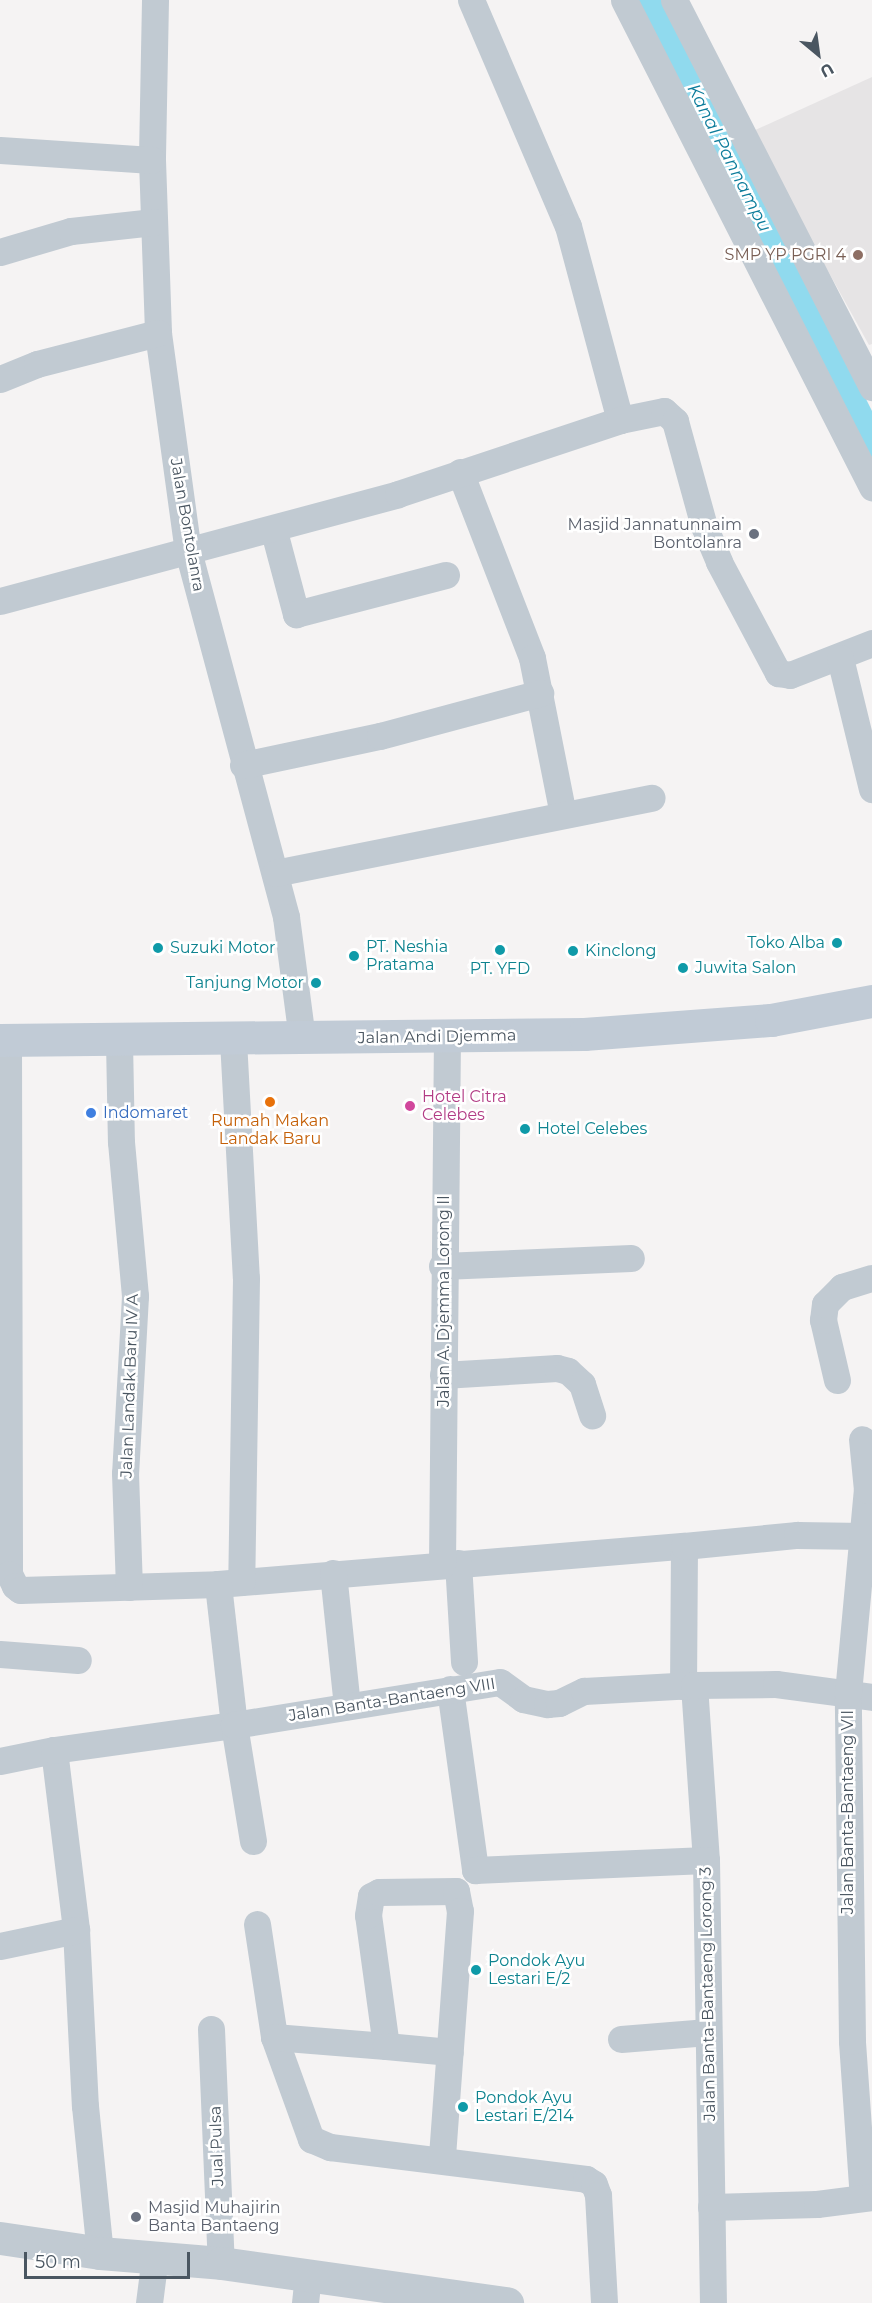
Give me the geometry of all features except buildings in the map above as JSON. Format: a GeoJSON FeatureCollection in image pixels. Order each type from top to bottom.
{"type":"FeatureCollection","features":[{"type":"Feature","properties":{"kind":"main road","name":"Jalan Andi Djemma"},"geometry":{"type":"LineString","coordinates":[[4,1040],[447,1038],[686,1028],[771,1020],[872,1001]]}},
{"type":"Feature","properties":{"kind":"street","name":"Jalan Bontolanra"},"geometry":{"type":"LineString","coordinates":[[155,0],[152,160],[158,333],[189,556],[243,765],[286,917],[302,1039]]}},
{"type":"Feature","properties":{"kind":"street"},"geometry":{"type":"LineString","coordinates":[[471,0],[568,226],[620,420]]}},
{"type":"Feature","properties":{"kind":"street"},"geometry":{"type":"LineString","coordinates":[[624,0],[872,487]]}},
{"type":"Feature","properties":{"kind":"street"},"geometry":{"type":"LineString","coordinates":[[674,0],[872,387]]}},
{"type":"Feature","properties":{"kind":"street"},"geometry":{"type":"LineString","coordinates":[[0,150],[152,160]]}},
{"type":"Feature","properties":{"kind":"street"},"geometry":{"type":"LineString","coordinates":[[0,252],[71,231],[154,222]]}},
{"type":"Feature","properties":{"kind":"street"},"geometry":{"type":"LineString","coordinates":[[0,379],[37,364],[158,333]]}},
{"type":"Feature","properties":{"kind":"street"},"geometry":{"type":"LineString","coordinates":[[0,601],[189,556],[276,539],[459,482],[620,420],[664,411],[670,414],[704,526],[778,673],[790,675],[840,658],[872,643]]}},
{"type":"Feature","properties":{"kind":"street"},"geometry":{"type":"LineString","coordinates":[[189,556],[398,494],[459,482]]}},
{"type":"Feature","properties":{"kind":"street"},"geometry":{"type":"LineString","coordinates":[[459,482],[529,651],[540,693],[563,814]]}},
{"type":"Feature","properties":{"kind":"street"},"geometry":{"type":"LineString","coordinates":[[276,539],[296,614],[446,575]]}},
{"type":"Feature","properties":{"kind":"street"},"geometry":{"type":"LineString","coordinates":[[840,658],[872,789]]}},
{"type":"Feature","properties":{"kind":"street"},"geometry":{"type":"LineString","coordinates":[[243,765],[380,736],[540,693]]}},
{"type":"Feature","properties":{"kind":"street"},"geometry":{"type":"LineString","coordinates":[[275,873],[652,798]]}},
{"type":"Feature","properties":{"kind":"street","name":"Jalan A. Djemma Lorong II"},"geometry":{"type":"LineString","coordinates":[[447,1038],[442,1266],[443,1375],[450,1564],[464,1662]]}},
{"type":"Feature","properties":{"kind":"street"},"geometry":{"type":"LineString","coordinates":[[4,1040],[11,1530],[9,1574],[20,1590],[229,1583],[797,1535],[864,1536]]}},
{"type":"Feature","properties":{"kind":"street"},"geometry":{"type":"LineString","coordinates":[[233,1040],[246,1278],[229,1583],[234,1725],[253,1841]]}},
{"type":"Feature","properties":{"kind":"street","name":"Jalan Landak Baru IV A"},"geometry":{"type":"LineString","coordinates":[[119,1041],[121,1142],[135,1296],[134,1370],[125,1473],[129,1587]]}},
{"type":"Feature","properties":{"kind":"street"},"geometry":{"type":"LineString","coordinates":[[442,1266],[631,1258]]}},
{"type":"Feature","properties":{"kind":"street"},"geometry":{"type":"LineString","coordinates":[[837,1380],[823,1320],[825,1304],[842,1287],[872,1278]]}},
{"type":"Feature","properties":{"kind":"street"},"geometry":{"type":"LineString","coordinates":[[443,1375],[557,1368],[568,1371],[582,1384],[591,1415]]}},
{"type":"Feature","properties":{"kind":"street","name":"Jalan Banta-Bantaeng VII"},"geometry":{"type":"LineString","coordinates":[[711,2207],[818,2204],[866,2193],[850,1974],[865,1603],[864,1536],[867,1462],[862,1439]]}},
{"type":"Feature","properties":{"kind":"street","name":"Jalan Banta-Bantaeng Lorong 3"},"geometry":{"type":"LineString","coordinates":[[684,1546],[688,1686],[706,1860],[713,2303]]}},
{"type":"Feature","properties":{"kind":"street"},"geometry":{"type":"LineString","coordinates":[[333,1573],[347,1706]]}},
{"type":"Feature","properties":{"kind":"street"},"geometry":{"type":"LineString","coordinates":[[0,1654],[78,1660]]}},
{"type":"Feature","properties":{"kind":"street","name":"Jalan Banta-Bantaeng VIII"},"geometry":{"type":"LineString","coordinates":[[0,1761],[54,1750],[234,1725],[500,1682],[523,1699],[547,1704],[559,1703],[584,1691],[688,1686],[776,1684],[860,1695]]}},
{"type":"Feature","properties":{"kind":"street"},"geometry":{"type":"LineString","coordinates":[[450,1689],[476,1870],[706,1860]]}},
{"type":"Feature","properties":{"kind":"street"},"geometry":{"type":"LineString","coordinates":[[54,1750],[76,1930],[85,2106],[100,2253]]}},
{"type":"Feature","properties":{"kind":"street"},"geometry":{"type":"LineString","coordinates":[[386,2046],[369,1915],[371,1896],[379,1892],[448,1889],[456,1891],[460,1903],[442,2159]]}},
{"type":"Feature","properties":{"kind":"street"},"geometry":{"type":"LineString","coordinates":[[257,1924],[274,2037],[306,2132],[317,2144],[586,2179],[594,2184],[598,2195],[604,2303]]}},
{"type":"Feature","properties":{"kind":"street"},"geometry":{"type":"LineString","coordinates":[[0,1946],[76,1930]]}},
{"type":"Feature","properties":{"kind":"street","name":"Jual Pulsa"},"geometry":{"type":"LineString","coordinates":[[211,2029],[222,2263]]}},
{"type":"Feature","properties":{"kind":"street"},"geometry":{"type":"LineString","coordinates":[[621,2039],[708,2032]]}},
{"type":"Feature","properties":{"kind":"street"},"geometry":{"type":"LineString","coordinates":[[274,2037],[450,2052]]}},
{"type":"Feature","properties":{"kind":"street"},"geometry":{"type":"LineString","coordinates":[[0,2238],[100,2253],[222,2263],[306,2289],[507,2303]]}},
{"type":"Feature","properties":{"kind":"street"},"geometry":{"type":"LineString","coordinates":[[149,2303],[155,2256]]}},
{"type":"Feature","properties":{"kind":"shaded area"},"geometry":{"type":"Polygon","coordinates":[[[872,77],[872,344],[869,345],[751,132],[872,77]]]}},
{"type":"Feature","properties":{"kind":"water","name":"Kanal Pannampu"},"geometry":{"type":"Polygon","coordinates":[[[635,0],[666,0],[742,150],[872,411],[872,475],[635,0]]]}},
{"type":"Feature","properties":{"kind":"place","name":"SMP YP PGRI 4"},"geometry":{"type":"Point","coordinates":[858,255]}},
{"type":"Feature","properties":{"kind":"place","name":"Masjid Jannatunnaim Bontolanra"},"geometry":{"type":"Point","coordinates":[754,534]}},
{"type":"Feature","properties":{"kind":"place","name":"Toko Alba"},"geometry":{"type":"Point","coordinates":[837,943]}},
{"type":"Feature","properties":{"kind":"place","name":"Suzuki Motor"},"geometry":{"type":"Point","coordinates":[158,948]}},
{"type":"Feature","properties":{"kind":"place","name":"PT. YFD"},"geometry":{"type":"Point","coordinates":[500,950]}},
{"type":"Feature","properties":{"kind":"place","name":"Kinclong"},"geometry":{"type":"Point","coordinates":[573,951]}},
{"type":"Feature","properties":{"kind":"place","name":"PT. Neshia Pratama"},"geometry":{"type":"Point","coordinates":[354,956]}},
{"type":"Feature","properties":{"kind":"place","name":"Juwita Salon"},"geometry":{"type":"Point","coordinates":[683,968]}},
{"type":"Feature","properties":{"kind":"place","name":"Tanjung Motor"},"geometry":{"type":"Point","coordinates":[316,983]}},
{"type":"Feature","properties":{"kind":"place","name":"Rumah Makan Landak Baru"},"geometry":{"type":"Point","coordinates":[270,1102]}},
{"type":"Feature","properties":{"kind":"place","name":"Hotel Citra Celebes"},"geometry":{"type":"Point","coordinates":[410,1106]}},
{"type":"Feature","properties":{"kind":"place","name":"Indomaret"},"geometry":{"type":"Point","coordinates":[91,1113]}},
{"type":"Feature","properties":{"kind":"place","name":"Hotel Celebes"},"geometry":{"type":"Point","coordinates":[525,1129]}},
{"type":"Feature","properties":{"kind":"place","name":"Pondok Ayu Lestari E/2"},"geometry":{"type":"Point","coordinates":[476,1970]}},
{"type":"Feature","properties":{"kind":"place","name":"Pondok Ayu Lestari E/214"},"geometry":{"type":"Point","coordinates":[463,2107]}},
{"type":"Feature","properties":{"kind":"place","name":"Masjid Muhajirin Banta Bantaeng"},"geometry":{"type":"Point","coordinates":[136,2217]}}]}
